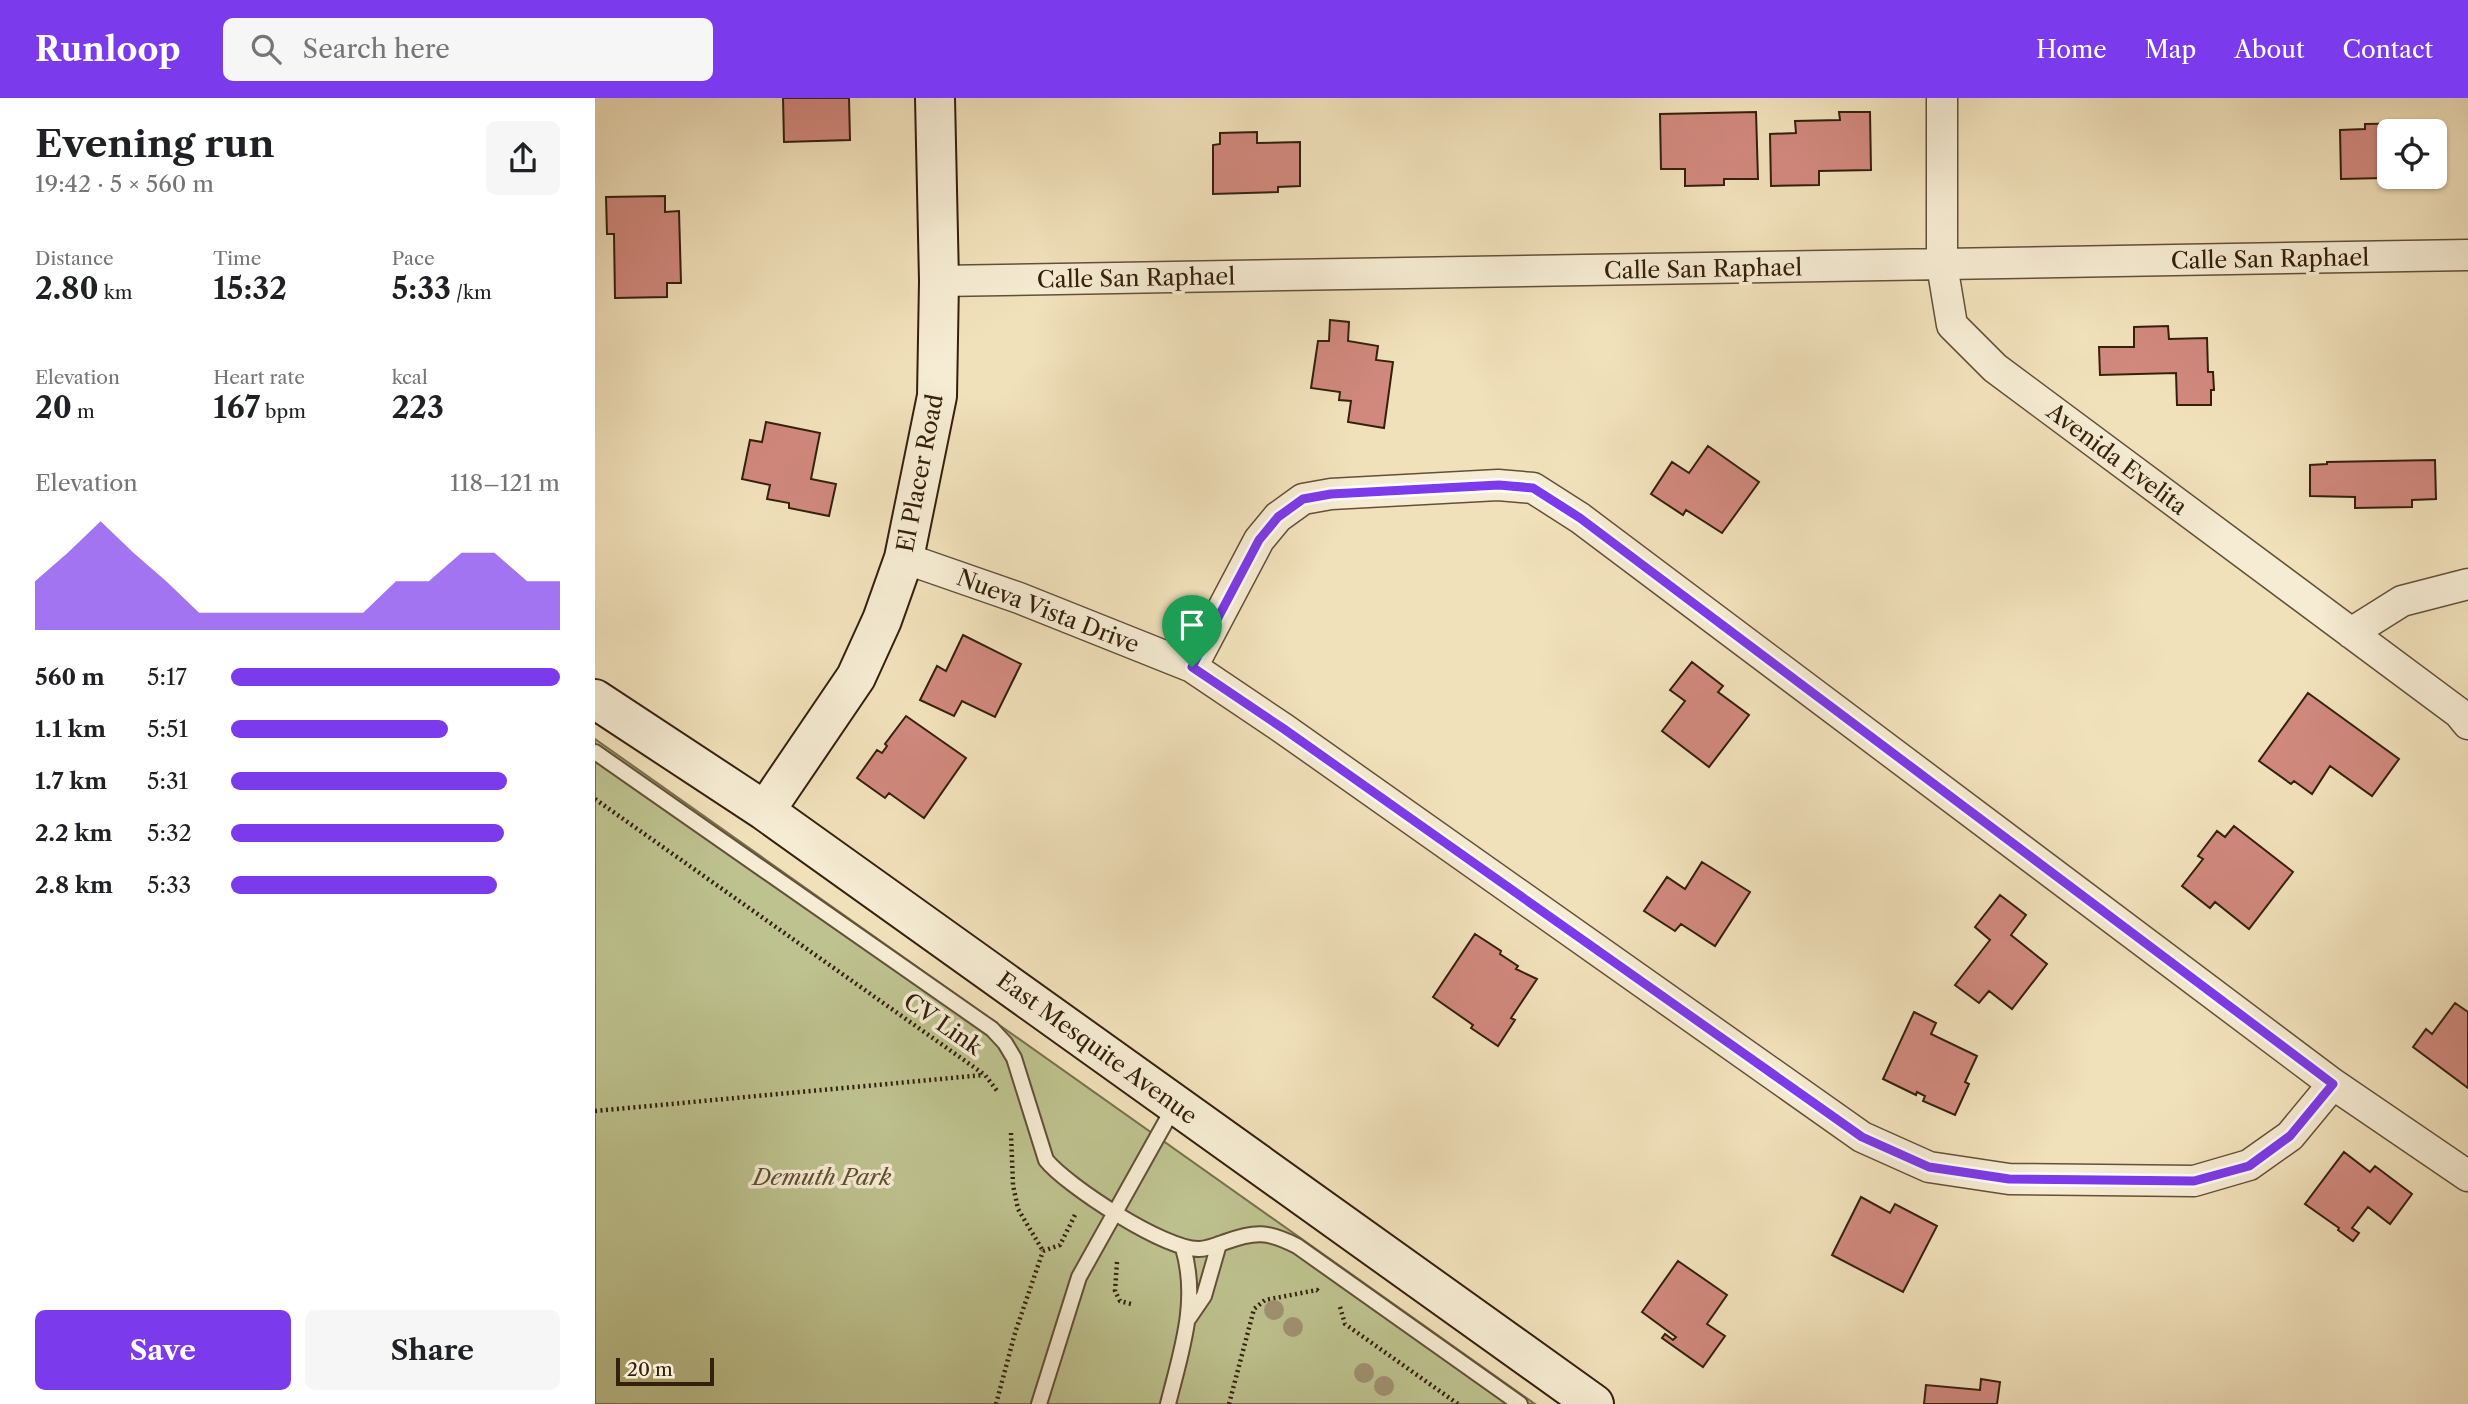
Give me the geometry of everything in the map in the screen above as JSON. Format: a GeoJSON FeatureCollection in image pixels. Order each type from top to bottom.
{"type":"FeatureCollection","features":[{"type":"Feature","properties":{"kind":"street","name":"El Placer Road"},"geometry":{"type":"LineString","coordinates":[[765,811],[856,677],[882,620],[904,558],[937,396],[939,281],[935,98]]}},
{"type":"Feature","properties":{"kind":"street","name":"Avenida Evelita"},"geometry":{"type":"LineString","coordinates":[[1943,98],[1942,265],[1952,325],[1995,368],[2459,713],[2468,724]]}},
{"type":"Feature","properties":{"kind":"street","name":"Calle San Raphael"},"geometry":{"type":"LineString","coordinates":[[939,281],[2468,255]]}},
{"type":"Feature","properties":{"kind":"street"},"geometry":{"type":"LineString","coordinates":[[1192,667],[1259,540],[1278,517],[1303,499],[1331,494],[1499,485],[1533,488],[1580,518],[2333,1084],[2468,1176]]}},
{"type":"Feature","properties":{"kind":"street","name":"Nueva Vista Drive"},"geometry":{"type":"LineString","coordinates":[[904,558],[1019,598],[1192,667],[1862,1137],[1929,1167],[2009,1179],[2194,1181],[2249,1166],[2290,1136],[2333,1084]]}},
{"type":"Feature","properties":{"kind":"street"},"geometry":{"type":"LineString","coordinates":[[2350,633],[2402,601],[2468,584]]}},
{"type":"Feature","properties":{"kind":"street","name":"East Mesquite Avenue"},"geometry":{"type":"LineString","coordinates":[[595,699],[765,811],[1594,1404]]}},
{"type":"Feature","properties":{"kind":"lane"},"geometry":{"type":"LineString","coordinates":[[595,752],[992,1029],[1014,1058],[1046,1160],[1054,1170],[1114,1213],[1183,1248],[1201,1249],[1244,1234],[1257,1233],[1281,1238],[1297,1246],[1520,1404]]}},
{"type":"Feature","properties":{"kind":"lane"},"geometry":{"type":"LineString","coordinates":[[1039,1404],[1079,1277],[1175,1105]]}},
{"type":"Feature","properties":{"kind":"lane"},"geometry":{"type":"LineString","coordinates":[[1189,1318],[1204,1296],[1219,1244]]}},
{"type":"Feature","properties":{"kind":"lane"},"geometry":{"type":"LineString","coordinates":[[1168,1404],[1189,1318],[1188,1266],[1183,1248]]}},
{"type":"Feature","properties":{"kind":"path","name":"CV Link"},"geometry":{"type":"LineString","coordinates":[[595,799],[985,1075],[998,1093]]}},
{"type":"Feature","properties":{"kind":"path"},"geometry":{"type":"LineString","coordinates":[[595,1111],[985,1075]]}},
{"type":"Feature","properties":{"kind":"path"},"geometry":{"type":"LineString","coordinates":[[996,1404],[1015,1333],[1043,1251],[1018,1209],[1013,1185],[1010,1130]]}},
{"type":"Feature","properties":{"kind":"path"},"geometry":{"type":"LineString","coordinates":[[1043,1251],[1060,1245],[1075,1214],[1083,1212]]}},
{"type":"Feature","properties":{"kind":"path"},"geometry":{"type":"LineString","coordinates":[[1118,1258],[1115,1291],[1120,1301],[1131,1304]]}},
{"type":"Feature","properties":{"kind":"path"},"geometry":{"type":"LineString","coordinates":[[1229,1404],[1254,1309],[1265,1300],[1317,1290],[1325,1296]]}},
{"type":"Feature","properties":{"kind":"path"},"geometry":{"type":"LineString","coordinates":[[1333,1302],[1342,1308],[1345,1324],[1458,1404]]}},
{"type":"Feature","properties":{"kind":"green space","name":"Demuth Park"},"geometry":{"type":"Polygon","coordinates":[[[595,739],[1535,1404],[595,1404],[595,739]]]}},
{"type":"Feature","properties":{"kind":"building"},"geometry":{"type":"Polygon","coordinates":[[[783,98],[849,98],[850,140],[784,142],[783,98]]]}},
{"type":"Feature","properties":{"kind":"building"},"geometry":{"type":"Polygon","coordinates":[[[1756,112],[1758,179],[1724,179],[1724,185],[1685,186],[1685,169],[1661,169],[1660,114],[1756,112]]]}},
{"type":"Feature","properties":{"kind":"building"},"geometry":{"type":"Polygon","coordinates":[[[1839,112],[1870,112],[1871,170],[1819,171],[1819,185],[1771,186],[1770,134],[1796,133],[1795,121],[1840,120],[1839,112]]]}},
{"type":"Feature","properties":{"kind":"building"},"geometry":{"type":"Polygon","coordinates":[[[2365,124],[2377,124],[2377,178],[2341,179],[2340,130],[2365,129],[2365,124]]]}},
{"type":"Feature","properties":{"kind":"building"},"geometry":{"type":"Polygon","coordinates":[[[1257,132],[1257,143],[1300,142],[1300,186],[1278,187],[1278,192],[1213,194],[1213,145],[1220,144],[1220,133],[1257,132]]]}},
{"type":"Feature","properties":{"kind":"building"},"geometry":{"type":"Polygon","coordinates":[[[665,196],[665,212],[679,211],[681,283],[667,283],[667,297],[615,298],[614,234],[607,234],[606,197],[665,196]]]}},
{"type":"Feature","properties":{"kind":"building"},"geometry":{"type":"Polygon","coordinates":[[[1330,320],[1349,322],[1348,341],[1378,346],[1376,360],[1393,362],[1384,428],[1348,422],[1351,401],[1339,400],[1340,392],[1311,388],[1318,341],[1329,341],[1330,320]]]}},
{"type":"Feature","properties":{"kind":"building"},"geometry":{"type":"Polygon","coordinates":[[[2168,326],[2169,339],[2207,338],[2208,372],[2213,372],[2211,405],[2177,405],[2176,373],[2100,375],[2099,347],[2134,347],[2134,327],[2168,326]]]}},
{"type":"Feature","properties":{"kind":"building"},"geometry":{"type":"Polygon","coordinates":[[[766,422],[820,433],[811,479],[836,484],[829,516],[789,508],[789,503],[767,499],[770,485],[742,479],[750,440],[762,442],[766,422]]]}},
{"type":"Feature","properties":{"kind":"building"},"geometry":{"type":"Polygon","coordinates":[[[1708,446],[1759,482],[1722,533],[1686,510],[1683,515],[1651,494],[1672,462],[1689,473],[1708,446]]]}},
{"type":"Feature","properties":{"kind":"building"},"geometry":{"type":"Polygon","coordinates":[[[2435,460],[2436,499],[2412,500],[2412,507],[2355,508],[2355,497],[2310,496],[2310,465],[2327,462],[2435,460]]]}},
{"type":"Feature","properties":{"kind":"building"},"geometry":{"type":"Polygon","coordinates":[[[963,635],[1021,664],[995,717],[962,701],[954,716],[920,700],[937,666],[946,671],[963,635]]]}},
{"type":"Feature","properties":{"kind":"building"},"geometry":{"type":"Polygon","coordinates":[[[1692,662],[1723,686],[1718,692],[1749,715],[1709,767],[1662,731],[1685,701],[1670,690],[1692,662]]]}},
{"type":"Feature","properties":{"kind":"building"},"geometry":{"type":"Polygon","coordinates":[[[2308,693],[2399,759],[2372,796],[2330,766],[2312,794],[2294,781],[2291,784],[2259,761],[2308,693]]]}},
{"type":"Feature","properties":{"kind":"building"},"geometry":{"type":"Polygon","coordinates":[[[906,716],[966,758],[924,818],[889,793],[885,798],[857,778],[877,750],[882,753],[887,746],[885,744],[906,716]]]}},
{"type":"Feature","properties":{"kind":"building"},"geometry":{"type":"Polygon","coordinates":[[[2234,826],[2293,872],[2249,929],[2215,902],[2210,908],[2182,886],[2203,859],[2198,856],[2217,831],[2225,837],[2234,826]]]}},
{"type":"Feature","properties":{"kind":"building"},"geometry":{"type":"Polygon","coordinates":[[[1702,862],[1750,892],[1715,946],[1681,924],[1675,931],[1644,911],[1667,877],[1685,889],[1702,862]]]}},
{"type":"Feature","properties":{"kind":"building"},"geometry":{"type":"Polygon","coordinates":[[[2000,895],[2026,915],[2011,935],[2047,964],[2012,1009],[1989,991],[1979,1003],[1955,985],[1990,940],[1975,927],[2000,895]]]}},
{"type":"Feature","properties":{"kind":"building"},"geometry":{"type":"Polygon","coordinates":[[[1475,934],[1501,951],[1500,954],[1518,966],[1516,969],[1537,979],[1511,1018],[1515,1020],[1498,1046],[1433,997],[1475,934]]]}},
{"type":"Feature","properties":{"kind":"building"},"geometry":{"type":"Polygon","coordinates":[[[2455,1003],[2468,1012],[2468,1088],[2413,1047],[2426,1029],[2432,1034],[2455,1003]]]}},
{"type":"Feature","properties":{"kind":"building"},"geometry":{"type":"Polygon","coordinates":[[[1914,1012],[1936,1023],[1931,1034],[1977,1056],[1965,1082],[1969,1084],[1955,1115],[1923,1101],[1925,1096],[1917,1092],[1916,1095],[1883,1079],[1914,1012]]]}},
{"type":"Feature","properties":{"kind":"building"},"geometry":{"type":"Polygon","coordinates":[[[2344,1152],[2370,1172],[2375,1166],[2412,1194],[2390,1224],[2368,1207],[2352,1228],[2359,1233],[2353,1241],[2305,1204],[2344,1152]]]}},
{"type":"Feature","properties":{"kind":"building"},"geometry":{"type":"Polygon","coordinates":[[[1861,1197],[1890,1213],[1895,1204],[1937,1226],[1903,1292],[1832,1255],[1861,1197]]]}},
{"type":"Feature","properties":{"kind":"building"},"geometry":{"type":"Polygon","coordinates":[[[1678,1261],[1727,1295],[1707,1324],[1725,1336],[1703,1367],[1662,1338],[1665,1334],[1673,1340],[1676,1337],[1642,1312],[1678,1261]]]}},
{"type":"Feature","properties":{"kind":"building"},"geometry":{"type":"Polygon","coordinates":[[[1981,1379],[2000,1382],[1997,1404],[1924,1404],[1926,1385],[1980,1390],[1981,1379]]]}},
{"type":"Feature","properties":{"kind":"route"},"geometry":{"type":"LineString","coordinates":[[1499,485],[1533,488],[1580,518],[2333,1084],[2290,1136],[2249,1166],[2194,1181],[2009,1179],[1929,1167],[1862,1137],[1192,667],[1259,540],[1278,517],[1303,499],[1331,494],[1499,485]]}}]}
